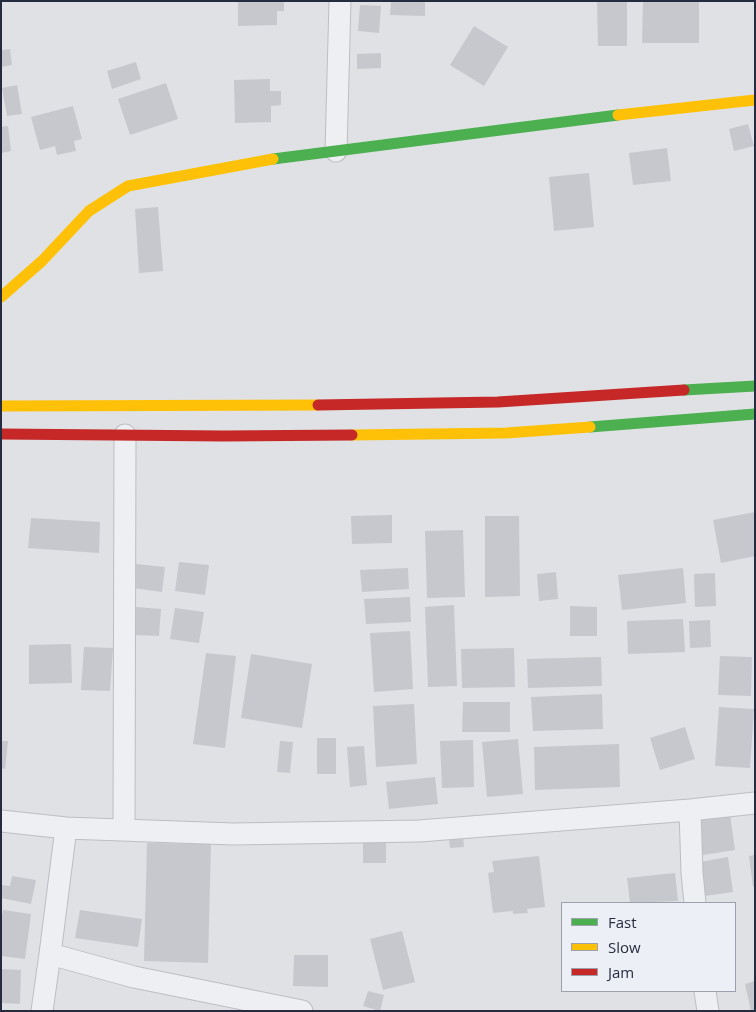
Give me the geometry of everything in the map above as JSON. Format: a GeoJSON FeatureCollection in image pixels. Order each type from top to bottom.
{"type":"FeatureCollection","features":[{"type":"Feature","properties":{"kind":"main road"},"geometry":{"type":"LineString","coordinates":[[1,297],[42,261],[89,211],[128,186],[284,157],[336,152],[539,124],[755,100]]}},
{"type":"Feature","properties":{"kind":"main road"},"geometry":{"type":"LineString","coordinates":[[1,406],[222,406],[498,402],[755,386]]}},
{"type":"Feature","properties":{"kind":"main road"},"geometry":{"type":"LineString","coordinates":[[1,434],[224,436],[506,433],[755,414]]}},
{"type":"Feature","properties":{"kind":"street"},"geometry":{"type":"LineString","coordinates":[[336,152],[340,1]]}},
{"type":"Feature","properties":{"kind":"street"},"geometry":{"type":"LineString","coordinates":[[124,435],[124,830]]}},
{"type":"Feature","properties":{"kind":"street"},"geometry":{"type":"LineString","coordinates":[[1,821],[66,828],[233,834],[419,830],[690,810],[755,803]]}},
{"type":"Feature","properties":{"kind":"street"},"geometry":{"type":"LineString","coordinates":[[690,810],[695,902]]}},
{"type":"Feature","properties":{"kind":"street"},"geometry":{"type":"LineString","coordinates":[[42,1011],[66,828]]}},
{"type":"Feature","properties":{"kind":"street"},"geometry":{"type":"LineString","coordinates":[[50,954],[134,977],[302,1011]]}},
{"type":"Feature","properties":{"kind":"street"},"geometry":{"type":"LineString","coordinates":[[705,992],[708,1011]]}},
{"type":"Feature","properties":{"kind":"building"},"geometry":{"type":"Polygon","coordinates":[[[238,1],[284,1],[284,11],[277,11],[277,25],[238,26],[238,1]]]}},
{"type":"Feature","properties":{"kind":"building"},"geometry":{"type":"Polygon","coordinates":[[[391,1],[425,1],[425,16],[390,15],[391,1]]]}},
{"type":"Feature","properties":{"kind":"building"},"geometry":{"type":"Polygon","coordinates":[[[597,1],[627,1],[627,46],[598,46],[597,1]]]}},
{"type":"Feature","properties":{"kind":"building"},"geometry":{"type":"Polygon","coordinates":[[[643,1],[699,1],[699,43],[642,43],[643,1]]]}},
{"type":"Feature","properties":{"kind":"building"},"geometry":{"type":"Polygon","coordinates":[[[360,5],[381,6],[379,33],[358,31],[360,5]]]}},
{"type":"Feature","properties":{"kind":"building"},"geometry":{"type":"Polygon","coordinates":[[[474,26],[508,47],[484,86],[450,65],[474,26]]]}},
{"type":"Feature","properties":{"kind":"building"},"geometry":{"type":"Polygon","coordinates":[[[10,49],[12,65],[1,67],[1,50],[10,49]]]}},
{"type":"Feature","properties":{"kind":"building"},"geometry":{"type":"Polygon","coordinates":[[[381,53],[381,68],[357,69],[357,54],[381,53]]]}},
{"type":"Feature","properties":{"kind":"building"},"geometry":{"type":"Polygon","coordinates":[[[136,62],[141,79],[112,89],[107,71],[136,62]]]}},
{"type":"Feature","properties":{"kind":"building"},"geometry":{"type":"Polygon","coordinates":[[[270,79],[270,91],[281,91],[281,105],[271,106],[271,122],[235,123],[234,80],[270,79]]]}},
{"type":"Feature","properties":{"kind":"building"},"geometry":{"type":"Polygon","coordinates":[[[166,83],[178,119],[130,135],[118,99],[166,83]]]}},
{"type":"Feature","properties":{"kind":"building"},"geometry":{"type":"Polygon","coordinates":[[[17,85],[22,114],[7,116],[2,88],[17,85]]]}},
{"type":"Feature","properties":{"kind":"building"},"geometry":{"type":"Polygon","coordinates":[[[73,106],[82,139],[74,141],[76,151],[57,155],[55,146],[40,150],[31,117],[73,106]]]}},
{"type":"Feature","properties":{"kind":"building"},"geometry":{"type":"Polygon","coordinates":[[[748,124],[754,146],[734,151],[729,129],[748,124]]]}},
{"type":"Feature","properties":{"kind":"building"},"geometry":{"type":"Polygon","coordinates":[[[8,126],[11,151],[1,153],[1,127],[8,126]]]}},
{"type":"Feature","properties":{"kind":"building"},"geometry":{"type":"Polygon","coordinates":[[[667,148],[671,181],[633,185],[629,153],[667,148]]]}},
{"type":"Feature","properties":{"kind":"building"},"geometry":{"type":"Polygon","coordinates":[[[589,173],[594,227],[554,231],[549,177],[589,173]]]}},
{"type":"Feature","properties":{"kind":"building"},"geometry":{"type":"Polygon","coordinates":[[[158,207],[163,271],[139,273],[135,209],[158,207]]]}},
{"type":"Feature","properties":{"kind":"building"},"geometry":{"type":"Polygon","coordinates":[[[755,512],[755,556],[721,563],[713,520],[755,512]]]}},
{"type":"Feature","properties":{"kind":"building"},"geometry":{"type":"Polygon","coordinates":[[[392,515],[392,543],[352,544],[351,516],[392,515]]]}},
{"type":"Feature","properties":{"kind":"building"},"geometry":{"type":"Polygon","coordinates":[[[485,516],[519,516],[520,596],[485,597],[485,516]]]}},
{"type":"Feature","properties":{"kind":"building"},"geometry":{"type":"Polygon","coordinates":[[[31,518],[100,522],[99,553],[28,548],[31,518]]]}},
{"type":"Feature","properties":{"kind":"building"},"geometry":{"type":"Polygon","coordinates":[[[463,530],[465,597],[427,598],[425,531],[463,530]]]}},
{"type":"Feature","properties":{"kind":"building"},"geometry":{"type":"Polygon","coordinates":[[[179,562],[209,565],[205,595],[175,591],[179,562]]]}},
{"type":"Feature","properties":{"kind":"building"},"geometry":{"type":"Polygon","coordinates":[[[136,564],[165,567],[162,592],[132,588],[136,564]]]}},
{"type":"Feature","properties":{"kind":"building"},"geometry":{"type":"Polygon","coordinates":[[[408,568],[409,589],[362,592],[360,570],[408,568]]]}},
{"type":"Feature","properties":{"kind":"building"},"geometry":{"type":"Polygon","coordinates":[[[683,568],[686,603],[622,610],[618,575],[683,568]]]}},
{"type":"Feature","properties":{"kind":"building"},"geometry":{"type":"Polygon","coordinates":[[[556,572],[558,599],[539,601],[537,574],[556,572]]]}},
{"type":"Feature","properties":{"kind":"building"},"geometry":{"type":"Polygon","coordinates":[[[715,573],[716,606],[695,607],[694,574],[715,573]]]}},
{"type":"Feature","properties":{"kind":"building"},"geometry":{"type":"Polygon","coordinates":[[[410,597],[411,622],[366,624],[364,599],[410,597]]]}},
{"type":"Feature","properties":{"kind":"building"},"geometry":{"type":"Polygon","coordinates":[[[454,605],[457,686],[428,687],[425,607],[454,605]]]}},
{"type":"Feature","properties":{"kind":"building"},"geometry":{"type":"Polygon","coordinates":[[[570,606],[597,607],[597,636],[570,636],[570,606]]]}},
{"type":"Feature","properties":{"kind":"building"},"geometry":{"type":"Polygon","coordinates":[[[136,607],[161,609],[159,636],[134,635],[136,607]]]}},
{"type":"Feature","properties":{"kind":"building"},"geometry":{"type":"Polygon","coordinates":[[[175,608],[204,612],[199,643],[170,639],[175,608]]]}},
{"type":"Feature","properties":{"kind":"building"},"geometry":{"type":"Polygon","coordinates":[[[683,619],[685,652],[628,654],[627,621],[683,619]]]}},
{"type":"Feature","properties":{"kind":"building"},"geometry":{"type":"Polygon","coordinates":[[[710,620],[711,647],[690,648],[689,621],[710,620]]]}},
{"type":"Feature","properties":{"kind":"building"},"geometry":{"type":"Polygon","coordinates":[[[410,631],[413,689],[374,692],[370,633],[410,631]]]}},
{"type":"Feature","properties":{"kind":"building"},"geometry":{"type":"Polygon","coordinates":[[[71,644],[72,683],[29,684],[29,645],[71,644]]]}},
{"type":"Feature","properties":{"kind":"building"},"geometry":{"type":"Polygon","coordinates":[[[84,647],[113,648],[110,691],[81,690],[84,647]]]}},
{"type":"Feature","properties":{"kind":"building"},"geometry":{"type":"Polygon","coordinates":[[[514,648],[515,687],[462,688],[461,649],[514,648]]]}},
{"type":"Feature","properties":{"kind":"building"},"geometry":{"type":"Polygon","coordinates":[[[206,653],[236,656],[225,748],[193,744],[206,653]]]}},
{"type":"Feature","properties":{"kind":"building"},"geometry":{"type":"Polygon","coordinates":[[[251,654],[312,664],[302,728],[241,718],[251,654]]]}},
{"type":"Feature","properties":{"kind":"building"},"geometry":{"type":"Polygon","coordinates":[[[720,656],[752,657],[751,696],[718,695],[720,656]]]}},
{"type":"Feature","properties":{"kind":"building"},"geometry":{"type":"Polygon","coordinates":[[[601,657],[602,686],[528,688],[527,659],[601,657]]]}},
{"type":"Feature","properties":{"kind":"building"},"geometry":{"type":"Polygon","coordinates":[[[602,694],[603,729],[533,731],[531,697],[602,694]]]}},
{"type":"Feature","properties":{"kind":"building"},"geometry":{"type":"Polygon","coordinates":[[[463,702],[510,702],[510,732],[462,732],[463,702]]]}},
{"type":"Feature","properties":{"kind":"building"},"geometry":{"type":"Polygon","coordinates":[[[414,704],[417,764],[376,767],[373,706],[414,704]]]}},
{"type":"Feature","properties":{"kind":"building"},"geometry":{"type":"Polygon","coordinates":[[[719,707],[754,709],[750,768],[715,766],[719,707]]]}},
{"type":"Feature","properties":{"kind":"building"},"geometry":{"type":"Polygon","coordinates":[[[685,727],[695,759],[660,770],[650,738],[685,727]]]}},
{"type":"Feature","properties":{"kind":"building"},"geometry":{"type":"Polygon","coordinates":[[[317,738],[336,738],[336,774],[317,774],[317,738]]]}},
{"type":"Feature","properties":{"kind":"building"},"geometry":{"type":"Polygon","coordinates":[[[518,739],[523,794],[487,797],[482,742],[518,739]]]}},
{"type":"Feature","properties":{"kind":"building"},"geometry":{"type":"Polygon","coordinates":[[[473,740],[474,787],[442,788],[440,741],[473,740]]]}},
{"type":"Feature","properties":{"kind":"building"},"geometry":{"type":"Polygon","coordinates":[[[1,741],[8,741],[5,769],[1,768],[1,741]]]}},
{"type":"Feature","properties":{"kind":"building"},"geometry":{"type":"Polygon","coordinates":[[[280,741],[293,742],[290,773],[277,772],[280,741]]]}},
{"type":"Feature","properties":{"kind":"building"},"geometry":{"type":"Polygon","coordinates":[[[619,744],[620,787],[535,790],[534,747],[619,744]]]}},
{"type":"Feature","properties":{"kind":"building"},"geometry":{"type":"Polygon","coordinates":[[[364,746],[367,785],[350,787],[347,747],[364,746]]]}},
{"type":"Feature","properties":{"kind":"building"},"geometry":{"type":"Polygon","coordinates":[[[435,777],[438,804],[389,809],[386,782],[435,777]]]}},
{"type":"Feature","properties":{"kind":"building"},"geometry":{"type":"Polygon","coordinates":[[[730,814],[735,850],[703,855],[698,819],[730,814]]]}},
{"type":"Feature","properties":{"kind":"building"},"geometry":{"type":"Polygon","coordinates":[[[463,836],[464,847],[450,848],[449,838],[463,836]]]}},
{"type":"Feature","properties":{"kind":"building"},"geometry":{"type":"Polygon","coordinates":[[[363,842],[386,842],[386,863],[363,863],[363,842]]]}},
{"type":"Feature","properties":{"kind":"building"},"geometry":{"type":"Polygon","coordinates":[[[147,843],[211,844],[208,963],[144,961],[147,843]]]}},
{"type":"Feature","properties":{"kind":"building"},"geometry":{"type":"Polygon","coordinates":[[[755,855],[755,886],[753,887],[749,856],[755,855]]]}},
{"type":"Feature","properties":{"kind":"building"},"geometry":{"type":"Polygon","coordinates":[[[539,856],[545,907],[527,909],[528,913],[513,914],[513,911],[493,913],[488,873],[494,872],[492,861],[539,856]]]}},
{"type":"Feature","properties":{"kind":"building"},"geometry":{"type":"Polygon","coordinates":[[[728,857],[733,892],[705,896],[700,862],[728,857]]]}},
{"type":"Feature","properties":{"kind":"building"},"geometry":{"type":"Polygon","coordinates":[[[675,873],[678,901],[630,902],[627,878],[675,873]]]}},
{"type":"Feature","properties":{"kind":"building"},"geometry":{"type":"Polygon","coordinates":[[[12,876],[36,880],[31,904],[1,898],[1,885],[10,886],[12,876]]]}},
{"type":"Feature","properties":{"kind":"building"},"geometry":{"type":"Polygon","coordinates":[[[3,910],[31,914],[25,959],[1,956],[3,910]]]}},
{"type":"Feature","properties":{"kind":"building"},"geometry":{"type":"Polygon","coordinates":[[[80,910],[142,919],[138,947],[75,938],[80,910]]]}},
{"type":"Feature","properties":{"kind":"building"},"geometry":{"type":"Polygon","coordinates":[[[402,931],[415,982],[383,990],[370,939],[402,931]]]}},
{"type":"Feature","properties":{"kind":"building"},"geometry":{"type":"Polygon","coordinates":[[[294,955],[328,955],[328,987],[293,986],[294,955]]]}},
{"type":"Feature","properties":{"kind":"building"},"geometry":{"type":"Polygon","coordinates":[[[1,969],[21,970],[20,1004],[1,1003],[1,969]]]}},
{"type":"Feature","properties":{"kind":"building"},"geometry":{"type":"Polygon","coordinates":[[[755,981],[755,1011],[751,1011],[745,984],[755,981]]]}},
{"type":"Feature","properties":{"kind":"building"},"geometry":{"type":"Polygon","coordinates":[[[368,991],[384,995],[380,1011],[363,1006],[368,991]]]}},
{"type":"Feature","properties":{"kind":"traffic: fast"},"geometry":{"type":"LineString","coordinates":[[273,159],[618,115]]}},
{"type":"Feature","properties":{"kind":"traffic: fast"},"geometry":{"type":"LineString","coordinates":[[684,390],[755,386]]}},
{"type":"Feature","properties":{"kind":"traffic: fast"},"geometry":{"type":"LineString","coordinates":[[590,427],[755,414]]}},
{"type":"Feature","properties":{"kind":"traffic: slow"},"geometry":{"type":"LineString","coordinates":[[618,115],[755,100]]}},
{"type":"Feature","properties":{"kind":"traffic: slow"},"geometry":{"type":"LineString","coordinates":[[1,297],[42,261],[89,211],[128,186],[273,159]]}},
{"type":"Feature","properties":{"kind":"traffic: slow"},"geometry":{"type":"LineString","coordinates":[[1,406],[318,405]]}},
{"type":"Feature","properties":{"kind":"traffic: slow"},"geometry":{"type":"LineString","coordinates":[[352,435],[506,433],[590,427]]}},
{"type":"Feature","properties":{"kind":"traffic: jam"},"geometry":{"type":"LineString","coordinates":[[318,405],[498,402],[684,390]]}},
{"type":"Feature","properties":{"kind":"traffic: jam"},"geometry":{"type":"LineString","coordinates":[[1,434],[352,435]]}}]}
